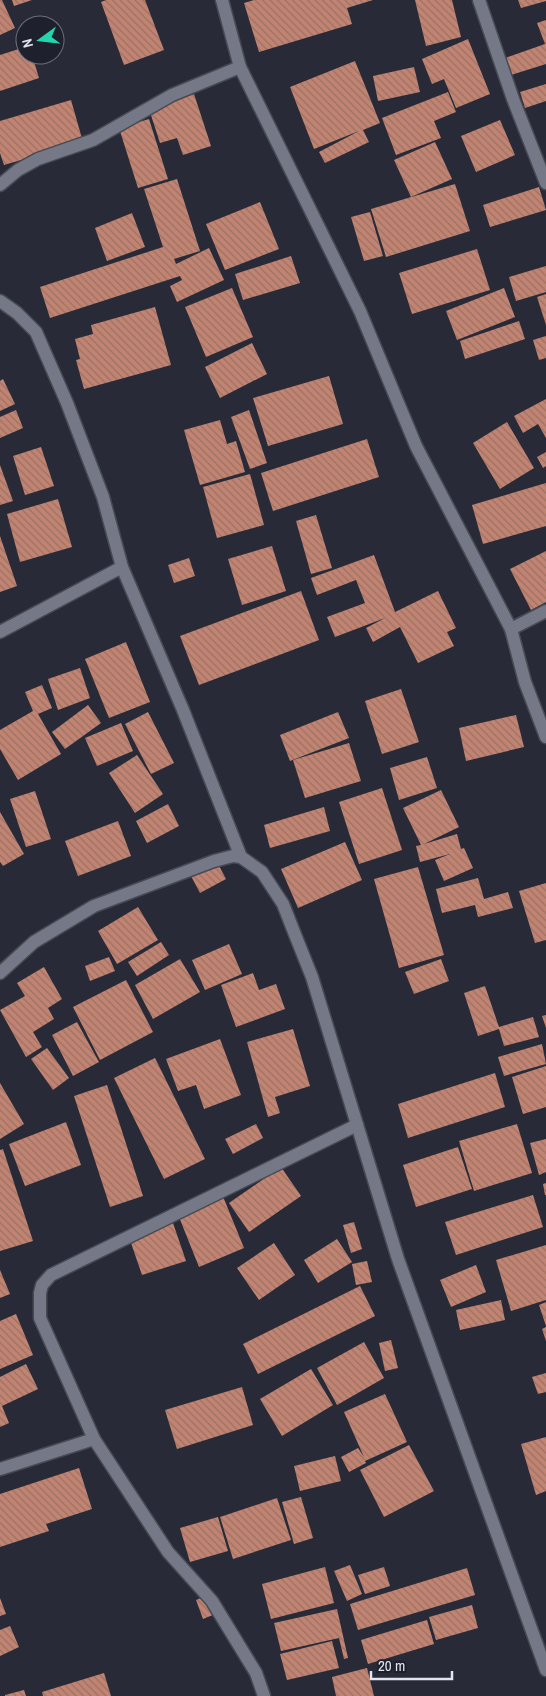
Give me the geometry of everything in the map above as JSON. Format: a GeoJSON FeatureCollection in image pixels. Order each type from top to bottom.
{"type":"FeatureCollection","features":[{"type":"Feature","properties":{"kind":"street"},"geometry":{"type":"LineString","coordinates":[[222,0],[240,67],[360,311],[416,446],[511,629],[525,682],[546,737]]}},
{"type":"Feature","properties":{"kind":"street"},"geometry":{"type":"LineString","coordinates":[[479,0],[513,99],[546,183]]}},
{"type":"Feature","properties":{"kind":"street"},"geometry":{"type":"LineString","coordinates":[[0,185],[18,170],[38,159],[93,140],[172,94],[240,67]]}},
{"type":"Feature","properties":{"kind":"street"},"geometry":{"type":"LineString","coordinates":[[0,301],[17,313],[36,332],[67,403],[103,497],[122,567],[183,710],[241,857]]}},
{"type":"Feature","properties":{"kind":"street"},"geometry":{"type":"LineString","coordinates":[[0,632],[122,567]]}},
{"type":"Feature","properties":{"kind":"street"},"geometry":{"type":"LineString","coordinates":[[511,629],[546,611]]}},
{"type":"Feature","properties":{"kind":"street"},"geometry":{"type":"LineString","coordinates":[[0,973],[34,942],[94,906],[214,861],[233,856],[241,857],[262,872],[283,904],[312,977],[398,1259],[546,1670]]}},
{"type":"Feature","properties":{"kind":"street"},"geometry":{"type":"LineString","coordinates":[[264,1696],[256,1673],[212,1601],[168,1552],[94,1439],[40,1318],[40,1293],[42,1285],[48,1277],[358,1125]]}},
{"type":"Feature","properties":{"kind":"street"},"geometry":{"type":"LineString","coordinates":[[0,1469],[94,1439]]}},
{"type":"Feature","properties":{"kind":"building"},"geometry":{"type":"Polygon","coordinates":[[[0,0],[2,0],[15,28],[0,35],[0,0]]]}},
{"type":"Feature","properties":{"kind":"building"},"geometry":{"type":"Polygon","coordinates":[[[12,0],[32,0],[14,6],[12,0]]]}},
{"type":"Feature","properties":{"kind":"building"},"geometry":{"type":"Polygon","coordinates":[[[106,0],[145,0],[164,50],[124,65],[101,2],[106,0]]]}},
{"type":"Feature","properties":{"kind":"building"},"geometry":{"type":"Polygon","coordinates":[[[254,0],[373,0],[347,8],[352,24],[259,52],[244,3],[254,0]]]}},
{"type":"Feature","properties":{"kind":"building"},"geometry":{"type":"Polygon","coordinates":[[[415,0],[452,0],[461,37],[426,46],[415,0]]]}},
{"type":"Feature","properties":{"kind":"building"},"geometry":{"type":"Polygon","coordinates":[[[518,0],[546,0],[546,1],[521,8],[518,0]]]}},
{"type":"Feature","properties":{"kind":"building"},"geometry":{"type":"Polygon","coordinates":[[[546,20],[546,64],[511,75],[505,58],[545,44],[537,23],[546,20]]]}},
{"type":"Feature","properties":{"kind":"building"},"geometry":{"type":"Polygon","coordinates":[[[468,39],[490,94],[456,108],[444,79],[432,84],[422,59],[468,39]]]}},
{"type":"Feature","properties":{"kind":"building"},"geometry":{"type":"Polygon","coordinates":[[[15,50],[15,65],[35,65],[39,78],[0,91],[0,55],[15,50]]]}},
{"type":"Feature","properties":{"kind":"building"},"geometry":{"type":"Polygon","coordinates":[[[355,61],[380,123],[363,130],[369,142],[325,163],[319,152],[359,131],[314,149],[290,87],[355,61]]]}},
{"type":"Feature","properties":{"kind":"building"},"geometry":{"type":"Polygon","coordinates":[[[414,67],[420,92],[378,101],[373,76],[414,67]]]}},
{"type":"Feature","properties":{"kind":"building"},"geometry":{"type":"Polygon","coordinates":[[[546,84],[546,101],[525,108],[520,92],[546,84]]]}},
{"type":"Feature","properties":{"kind":"building"},"geometry":{"type":"Polygon","coordinates":[[[448,92],[456,112],[434,121],[441,138],[396,155],[382,118],[448,92]]]}},
{"type":"Feature","properties":{"kind":"building"},"geometry":{"type":"Polygon","coordinates":[[[194,94],[211,146],[183,155],[177,138],[160,143],[149,109],[194,94]]]}},
{"type":"Feature","properties":{"kind":"building"},"geometry":{"type":"Polygon","coordinates":[[[71,100],[83,142],[4,165],[0,153],[0,121],[71,100]]]}},
{"type":"Feature","properties":{"kind":"building"},"geometry":{"type":"Polygon","coordinates":[[[149,119],[168,179],[138,188],[119,128],[149,119]]]}},
{"type":"Feature","properties":{"kind":"building"},"geometry":{"type":"Polygon","coordinates":[[[500,120],[515,155],[476,172],[461,136],[500,120]]]}},
{"type":"Feature","properties":{"kind":"building"},"geometry":{"type":"Polygon","coordinates":[[[435,142],[452,179],[411,197],[394,160],[435,142]]]}},
{"type":"Feature","properties":{"kind":"building"},"geometry":{"type":"Polygon","coordinates":[[[177,179],[200,251],[174,259],[176,264],[209,248],[224,280],[177,302],[170,286],[182,280],[180,276],[50,318],[40,287],[163,247],[144,189],[177,179]]]}},
{"type":"Feature","properties":{"kind":"building"},"geometry":{"type":"Polygon","coordinates":[[[455,184],[470,231],[386,257],[371,209],[455,184]]]}},
{"type":"Feature","properties":{"kind":"building"},"geometry":{"type":"Polygon","coordinates":[[[539,187],[546,210],[490,227],[483,205],[539,187]]]}},
{"type":"Feature","properties":{"kind":"building"},"geometry":{"type":"Polygon","coordinates":[[[260,202],[279,249],[225,270],[206,224],[260,202]]]}},
{"type":"Feature","properties":{"kind":"building"},"geometry":{"type":"Polygon","coordinates":[[[370,212],[383,256],[364,261],[351,217],[370,212]]]}},
{"type":"Feature","properties":{"kind":"building"},"geometry":{"type":"Polygon","coordinates":[[[132,213],[145,247],[107,261],[95,228],[132,213]]]}},
{"type":"Feature","properties":{"kind":"building"},"geometry":{"type":"Polygon","coordinates":[[[477,249],[490,290],[412,314],[399,273],[477,249]]]}},
{"type":"Feature","properties":{"kind":"building"},"geometry":{"type":"Polygon","coordinates":[[[291,256],[300,283],[243,300],[235,274],[291,256]]]}},
{"type":"Feature","properties":{"kind":"building"},"geometry":{"type":"Polygon","coordinates":[[[546,266],[546,292],[516,301],[509,277],[546,266]]]}},
{"type":"Feature","properties":{"kind":"building"},"geometry":{"type":"Polygon","coordinates":[[[232,288],[253,337],[206,357],[185,307],[232,288]]]}},
{"type":"Feature","properties":{"kind":"building"},"geometry":{"type":"Polygon","coordinates":[[[504,288],[515,317],[457,340],[446,311],[504,288]]]}},
{"type":"Feature","properties":{"kind":"building"},"geometry":{"type":"Polygon","coordinates":[[[546,294],[546,325],[537,297],[546,294]]]}},
{"type":"Feature","properties":{"kind":"building"},"geometry":{"type":"Polygon","coordinates":[[[155,307],[171,365],[84,389],[76,360],[80,359],[75,339],[93,334],[91,325],[155,307]]]}},
{"type":"Feature","properties":{"kind":"building"},"geometry":{"type":"Polygon","coordinates":[[[519,321],[525,339],[465,359],[460,341],[519,321]]]}},
{"type":"Feature","properties":{"kind":"building"},"geometry":{"type":"Polygon","coordinates":[[[546,336],[546,358],[539,360],[533,340],[546,336]]]}},
{"type":"Feature","properties":{"kind":"building"},"geometry":{"type":"Polygon","coordinates":[[[252,343],[267,374],[220,398],[205,367],[252,343]]]}},
{"type":"Feature","properties":{"kind":"building"},"geometry":{"type":"Polygon","coordinates":[[[329,376],[343,424],[268,446],[253,398],[329,376]]]}},
{"type":"Feature","properties":{"kind":"building"},"geometry":{"type":"Polygon","coordinates":[[[3,379],[15,404],[0,411],[0,381],[3,379]]]}},
{"type":"Feature","properties":{"kind":"building"},"geometry":{"type":"Polygon","coordinates":[[[546,399],[546,438],[538,424],[523,433],[514,416],[546,399]]]}},
{"type":"Feature","properties":{"kind":"building"},"geometry":{"type":"Polygon","coordinates":[[[16,410],[23,428],[0,438],[0,417],[16,410]]]}},
{"type":"Feature","properties":{"kind":"building"},"geometry":{"type":"Polygon","coordinates":[[[249,410],[267,463],[250,469],[231,417],[249,410]]]}},
{"type":"Feature","properties":{"kind":"building"},"geometry":{"type":"Polygon","coordinates":[[[220,420],[227,444],[236,441],[245,472],[200,485],[184,430],[220,420]]]}},
{"type":"Feature","properties":{"kind":"building"},"geometry":{"type":"Polygon","coordinates":[[[507,422],[534,468],[500,489],[473,443],[507,422]]]}},
{"type":"Feature","properties":{"kind":"building"},"geometry":{"type":"Polygon","coordinates":[[[367,439],[379,477],[273,511],[261,473],[367,439]]]}},
{"type":"Feature","properties":{"kind":"building"},"geometry":{"type":"Polygon","coordinates":[[[41,447],[54,486],[25,495],[13,456],[41,447]]]}},
{"type":"Feature","properties":{"kind":"building"},"geometry":{"type":"Polygon","coordinates":[[[546,452],[546,466],[543,468],[537,457],[546,452]]]}},
{"type":"Feature","properties":{"kind":"building"},"geometry":{"type":"Polygon","coordinates":[[[0,465],[13,501],[0,505],[0,465]]]}},
{"type":"Feature","properties":{"kind":"building"},"geometry":{"type":"Polygon","coordinates":[[[250,474],[264,525],[217,538],[203,487],[250,474]]]}},
{"type":"Feature","properties":{"kind":"building"},"geometry":{"type":"Polygon","coordinates":[[[546,483],[546,526],[483,544],[472,505],[546,483]]]}},
{"type":"Feature","properties":{"kind":"building"},"geometry":{"type":"Polygon","coordinates":[[[58,499],[72,547],[20,562],[7,514],[58,499]]]}},
{"type":"Feature","properties":{"kind":"building"},"geometry":{"type":"Polygon","coordinates":[[[316,515],[332,568],[311,574],[296,521],[316,515]]]}},
{"type":"Feature","properties":{"kind":"building"},"geometry":{"type":"Polygon","coordinates":[[[0,536],[17,586],[0,592],[0,536]]]}},
{"type":"Feature","properties":{"kind":"building"},"geometry":{"type":"Polygon","coordinates":[[[272,546],[286,591],[242,605],[228,559],[272,546]]]}},
{"type":"Feature","properties":{"kind":"building"},"geometry":{"type":"Polygon","coordinates":[[[546,551],[546,602],[531,610],[510,569],[546,551]]]}},
{"type":"Feature","properties":{"kind":"building"},"geometry":{"type":"Polygon","coordinates":[[[374,555],[395,612],[438,591],[456,628],[447,632],[454,646],[418,663],[400,627],[373,642],[366,628],[385,618],[335,637],[327,617],[365,603],[356,580],[317,595],[311,578],[374,555]]]}},
{"type":"Feature","properties":{"kind":"building"},"geometry":{"type":"Polygon","coordinates":[[[189,558],[195,576],[174,583],[168,565],[189,558]]]}},
{"type":"Feature","properties":{"kind":"building"},"geometry":{"type":"Polygon","coordinates":[[[301,591],[319,640],[199,685],[180,636],[301,591]]]}},
{"type":"Feature","properties":{"kind":"building"},"geometry":{"type":"Polygon","coordinates":[[[126,642],[150,702],[109,718],[85,659],[126,642]]]}},
{"type":"Feature","properties":{"kind":"building"},"geometry":{"type":"Polygon","coordinates":[[[80,668],[90,698],[58,710],[48,679],[80,668]]]}},
{"type":"Feature","properties":{"kind":"building"},"geometry":{"type":"Polygon","coordinates":[[[42,685],[52,708],[38,714],[61,754],[18,780],[0,749],[0,730],[33,711],[25,692],[42,685]]]}},
{"type":"Feature","properties":{"kind":"building"},"geometry":{"type":"Polygon","coordinates":[[[401,689],[419,742],[382,754],[365,701],[401,689]]]}},
{"type":"Feature","properties":{"kind":"building"},"geometry":{"type":"Polygon","coordinates":[[[88,705],[101,723],[65,749],[52,732],[88,705]]]}},
{"type":"Feature","properties":{"kind":"building"},"geometry":{"type":"Polygon","coordinates":[[[148,712],[174,763],[151,774],[125,724],[148,712]]]}},
{"type":"Feature","properties":{"kind":"building"},"geometry":{"type":"Polygon","coordinates":[[[338,712],[349,738],[290,761],[280,735],[338,712]]]}},
{"type":"Feature","properties":{"kind":"building"},"geometry":{"type":"Polygon","coordinates":[[[516,715],[524,747],[466,761],[459,728],[516,715]]]}},
{"type":"Feature","properties":{"kind":"building"},"geometry":{"type":"Polygon","coordinates":[[[121,723],[133,751],[97,766],[85,738],[121,723]]]}},
{"type":"Feature","properties":{"kind":"building"},"geometry":{"type":"Polygon","coordinates":[[[349,743],[361,781],[305,798],[293,760],[349,743]]]}},
{"type":"Feature","properties":{"kind":"building"},"geometry":{"type":"Polygon","coordinates":[[[137,755],[163,794],[135,813],[109,773],[137,755]]]}},
{"type":"Feature","properties":{"kind":"building"},"geometry":{"type":"Polygon","coordinates":[[[427,757],[437,788],[399,800],[390,768],[427,757]]]}},
{"type":"Feature","properties":{"kind":"building"},"geometry":{"type":"Polygon","coordinates":[[[382,788],[402,850],[359,864],[339,802],[382,788]]]}},
{"type":"Feature","properties":{"kind":"building"},"geometry":{"type":"Polygon","coordinates":[[[441,790],[459,827],[424,844],[457,834],[461,849],[464,848],[473,868],[444,881],[435,860],[450,854],[420,862],[416,846],[421,845],[403,808],[441,790]]]}},
{"type":"Feature","properties":{"kind":"building"},"geometry":{"type":"Polygon","coordinates":[[[35,791],[51,839],[26,847],[10,799],[35,791]]]}},
{"type":"Feature","properties":{"kind":"building"},"geometry":{"type":"Polygon","coordinates":[[[168,804],[179,826],[147,843],[136,821],[168,804]]]}},
{"type":"Feature","properties":{"kind":"building"},"geometry":{"type":"Polygon","coordinates":[[[324,807],[330,831],[270,848],[264,825],[324,807]]]}},
{"type":"Feature","properties":{"kind":"building"},"geometry":{"type":"Polygon","coordinates":[[[0,812],[24,854],[3,866],[0,862],[0,812]]]}},
{"type":"Feature","properties":{"kind":"building"},"geometry":{"type":"Polygon","coordinates":[[[118,821],[131,856],[78,876],[65,841],[118,821]]]}},
{"type":"Feature","properties":{"kind":"building"},"geometry":{"type":"Polygon","coordinates":[[[345,842],[362,880],[298,908],[281,869],[345,842]]]}},
{"type":"Feature","properties":{"kind":"building"},"geometry":{"type":"Polygon","coordinates":[[[217,862],[226,879],[200,893],[191,876],[217,862]]]}},
{"type":"Feature","properties":{"kind":"building"},"geometry":{"type":"Polygon","coordinates":[[[418,867],[444,955],[399,968],[374,879],[418,867]]]}},
{"type":"Feature","properties":{"kind":"building"},"geometry":{"type":"Polygon","coordinates":[[[478,878],[484,899],[508,892],[513,908],[478,917],[475,905],[442,913],[436,889],[478,878]]]}},
{"type":"Feature","properties":{"kind":"building"},"geometry":{"type":"Polygon","coordinates":[[[546,883],[546,940],[535,943],[519,891],[546,883]]]}},
{"type":"Feature","properties":{"kind":"building"},"geometry":{"type":"Polygon","coordinates":[[[138,907],[158,940],[117,964],[98,931],[138,907]]]}},
{"type":"Feature","properties":{"kind":"building"},"geometry":{"type":"Polygon","coordinates":[[[161,942],[169,955],[137,976],[128,962],[161,942]]]}},
{"type":"Feature","properties":{"kind":"building"},"geometry":{"type":"Polygon","coordinates":[[[229,944],[242,974],[205,990],[192,960],[229,944]]]}},
{"type":"Feature","properties":{"kind":"building"},"geometry":{"type":"Polygon","coordinates":[[[109,957],[115,971],[90,981],[85,966],[109,957]]]}},
{"type":"Feature","properties":{"kind":"building"},"geometry":{"type":"Polygon","coordinates":[[[180,959],[200,992],[153,1019],[135,985],[180,959]]]}},
{"type":"Feature","properties":{"kind":"building"},"geometry":{"type":"Polygon","coordinates":[[[441,959],[449,981],[414,994],[405,972],[441,959]]]}},
{"type":"Feature","properties":{"kind":"building"},"geometry":{"type":"Polygon","coordinates":[[[44,967],[62,999],[48,1008],[54,1019],[33,1032],[42,1047],[26,1057],[0,1010],[25,996],[17,983],[44,967]]]}},
{"type":"Feature","properties":{"kind":"building"},"geometry":{"type":"Polygon","coordinates":[[[253,973],[259,990],[276,984],[285,1009],[236,1027],[221,985],[253,973]]]}},
{"type":"Feature","properties":{"kind":"building"},"geometry":{"type":"Polygon","coordinates":[[[126,980],[153,1032],[100,1060],[73,1007],[126,980]]]}},
{"type":"Feature","properties":{"kind":"building"},"geometry":{"type":"Polygon","coordinates":[[[485,986],[499,1027],[533,1017],[539,1037],[504,1046],[499,1029],[478,1036],[464,993],[485,986]]]}},
{"type":"Feature","properties":{"kind":"building"},"geometry":{"type":"Polygon","coordinates":[[[546,1015],[546,1028],[542,1016],[546,1015]]]}},
{"type":"Feature","properties":{"kind":"building"},"geometry":{"type":"Polygon","coordinates":[[[77,1022],[99,1062],[73,1076],[52,1035],[77,1022]]]}},
{"type":"Feature","properties":{"kind":"building"},"geometry":{"type":"Polygon","coordinates":[[[293,1029],[310,1086],[275,1097],[280,1113],[268,1117],[247,1042],[293,1029]]]}},
{"type":"Feature","properties":{"kind":"building"},"geometry":{"type":"Polygon","coordinates":[[[220,1039],[241,1095],[204,1109],[196,1085],[178,1091],[166,1059],[220,1039]]]}},
{"type":"Feature","properties":{"kind":"building"},"geometry":{"type":"Polygon","coordinates":[[[542,1044],[546,1064],[504,1076],[498,1057],[542,1044]]]}},
{"type":"Feature","properties":{"kind":"building"},"geometry":{"type":"Polygon","coordinates":[[[47,1048],[69,1078],[53,1090],[31,1059],[47,1048]]]}},
{"type":"Feature","properties":{"kind":"building"},"geometry":{"type":"Polygon","coordinates":[[[155,1058],[205,1159],[164,1179],[114,1078],[155,1058]]]}},
{"type":"Feature","properties":{"kind":"building"},"geometry":{"type":"Polygon","coordinates":[[[546,1066],[546,1107],[523,1114],[512,1077],[546,1066]]]}},
{"type":"Feature","properties":{"kind":"building"},"geometry":{"type":"Polygon","coordinates":[[[495,1073],[505,1107],[408,1138],[398,1104],[495,1073]]]}},
{"type":"Feature","properties":{"kind":"building"},"geometry":{"type":"Polygon","coordinates":[[[0,1083],[24,1124],[0,1139],[0,1083]]]}},
{"type":"Feature","properties":{"kind":"building"},"geometry":{"type":"Polygon","coordinates":[[[107,1085],[143,1196],[110,1207],[74,1096],[107,1085]]]}},
{"type":"Feature","properties":{"kind":"building"},"geometry":{"type":"Polygon","coordinates":[[[66,1122],[81,1165],[25,1186],[9,1144],[66,1122]]]}},
{"type":"Feature","properties":{"kind":"building"},"geometry":{"type":"Polygon","coordinates":[[[256,1124],[263,1138],[233,1154],[225,1139],[256,1124]]]}},
{"type":"Feature","properties":{"kind":"building"},"geometry":{"type":"Polygon","coordinates":[[[517,1124],[532,1173],[474,1191],[459,1141],[517,1124]]]}},
{"type":"Feature","properties":{"kind":"building"},"geometry":{"type":"Polygon","coordinates":[[[546,1139],[546,1172],[539,1175],[530,1143],[546,1139]]]}},
{"type":"Feature","properties":{"kind":"building"},"geometry":{"type":"Polygon","coordinates":[[[458,1147],[472,1189],[416,1207],[403,1165],[458,1147]]]}},
{"type":"Feature","properties":{"kind":"building"},"geometry":{"type":"Polygon","coordinates":[[[3,1149],[33,1241],[0,1251],[0,1150],[3,1149]]]}},
{"type":"Feature","properties":{"kind":"building"},"geometry":{"type":"Polygon","coordinates":[[[281,1167],[301,1196],[249,1232],[229,1203],[281,1167]]]}},
{"type":"Feature","properties":{"kind":"building"},"geometry":{"type":"Polygon","coordinates":[[[546,1183],[546,1195],[545,1195],[543,1184],[546,1183]]]}},
{"type":"Feature","properties":{"kind":"building"},"geometry":{"type":"Polygon","coordinates":[[[222,1194],[244,1248],[199,1267],[177,1212],[222,1194]]]}},
{"type":"Feature","properties":{"kind":"building"},"geometry":{"type":"Polygon","coordinates":[[[533,1195],[543,1227],[456,1255],[445,1222],[533,1195]]]}},
{"type":"Feature","properties":{"kind":"building"},"geometry":{"type":"Polygon","coordinates":[[[354,1222],[362,1249],[351,1253],[343,1225],[354,1222]]]}},
{"type":"Feature","properties":{"kind":"building"},"geometry":{"type":"Polygon","coordinates":[[[173,1223],[186,1261],[142,1275],[129,1237],[173,1223]]]}},
{"type":"Feature","properties":{"kind":"building"},"geometry":{"type":"Polygon","coordinates":[[[337,1239],[352,1262],[318,1283],[304,1260],[337,1239]]]}},
{"type":"Feature","properties":{"kind":"building"},"geometry":{"type":"Polygon","coordinates":[[[274,1243],[295,1275],[259,1300],[237,1268],[274,1243]]]}},
{"type":"Feature","properties":{"kind":"building"},"geometry":{"type":"Polygon","coordinates":[[[546,1245],[546,1300],[511,1311],[496,1260],[546,1245]]]}},
{"type":"Feature","properties":{"kind":"building"},"geometry":{"type":"Polygon","coordinates":[[[367,1261],[372,1282],[356,1285],[352,1264],[367,1261]]]}},
{"type":"Feature","properties":{"kind":"building"},"geometry":{"type":"Polygon","coordinates":[[[476,1265],[486,1292],[451,1307],[440,1280],[476,1265]]]}},
{"type":"Feature","properties":{"kind":"building"},"geometry":{"type":"Polygon","coordinates":[[[0,1270],[10,1294],[0,1298],[0,1270]]]}},
{"type":"Feature","properties":{"kind":"building"},"geometry":{"type":"Polygon","coordinates":[[[360,1286],[375,1316],[258,1374],[243,1344],[360,1286]]]}},
{"type":"Feature","properties":{"kind":"building"},"geometry":{"type":"Polygon","coordinates":[[[501,1300],[505,1320],[460,1330],[456,1310],[501,1300]]]}},
{"type":"Feature","properties":{"kind":"building"},"geometry":{"type":"Polygon","coordinates":[[[546,1302],[546,1326],[539,1305],[546,1302]]]}},
{"type":"Feature","properties":{"kind":"building"},"geometry":{"type":"Polygon","coordinates":[[[16,1314],[33,1355],[0,1369],[0,1321],[16,1314]]]}},
{"type":"Feature","properties":{"kind":"building"},"geometry":{"type":"Polygon","coordinates":[[[546,1327],[546,1341],[542,1329],[546,1327]]]}},
{"type":"Feature","properties":{"kind":"building"},"geometry":{"type":"Polygon","coordinates":[[[391,1340],[398,1368],[385,1371],[379,1343],[391,1340]]]}},
{"type":"Feature","properties":{"kind":"building"},"geometry":{"type":"Polygon","coordinates":[[[364,1342],[384,1378],[337,1405],[317,1368],[364,1342]]]}},
{"type":"Feature","properties":{"kind":"building"},"geometry":{"type":"Polygon","coordinates":[[[26,1364],[38,1389],[2,1406],[9,1423],[0,1427],[0,1377],[26,1364]]]}},
{"type":"Feature","properties":{"kind":"building"},"geometry":{"type":"Polygon","coordinates":[[[311,1369],[333,1405],[282,1436],[260,1399],[311,1369]]]}},
{"type":"Feature","properties":{"kind":"building"},"geometry":{"type":"Polygon","coordinates":[[[546,1373],[546,1392],[538,1394],[532,1377],[546,1373]]]}},
{"type":"Feature","properties":{"kind":"building"},"geometry":{"type":"Polygon","coordinates":[[[242,1387],[253,1425],[177,1449],[165,1410],[242,1387]]]}},
{"type":"Feature","properties":{"kind":"building"},"geometry":{"type":"Polygon","coordinates":[[[385,1394],[407,1442],[365,1461],[366,1463],[349,1472],[341,1457],[358,1448],[364,1457],[344,1412],[385,1394]]]}},
{"type":"Feature","properties":{"kind":"building"},"geometry":{"type":"Polygon","coordinates":[[[546,1437],[546,1491],[536,1495],[521,1444],[546,1437]]]}},
{"type":"Feature","properties":{"kind":"building"},"geometry":{"type":"Polygon","coordinates":[[[409,1445],[434,1491],[384,1517],[360,1470],[409,1445]]]}},
{"type":"Feature","properties":{"kind":"building"},"geometry":{"type":"Polygon","coordinates":[[[335,1456],[341,1481],[300,1491],[294,1466],[335,1456]]]}},
{"type":"Feature","properties":{"kind":"building"},"geometry":{"type":"Polygon","coordinates":[[[79,1468],[92,1509],[46,1524],[49,1531],[0,1547],[0,1494],[79,1468]]]}},
{"type":"Feature","properties":{"kind":"building"},"geometry":{"type":"Polygon","coordinates":[[[301,1497],[313,1538],[294,1544],[282,1502],[301,1497]]]}},
{"type":"Feature","properties":{"kind":"building"},"geometry":{"type":"Polygon","coordinates":[[[277,1498],[291,1540],[233,1559],[220,1517],[277,1498]]]}},
{"type":"Feature","properties":{"kind":"building"},"geometry":{"type":"Polygon","coordinates":[[[218,1517],[228,1551],[190,1562],[180,1528],[218,1517]]]}},
{"type":"Feature","properties":{"kind":"building"},"geometry":{"type":"Polygon","coordinates":[[[350,1565],[362,1594],[347,1601],[334,1571],[350,1565]]]}},
{"type":"Feature","properties":{"kind":"building"},"geometry":{"type":"Polygon","coordinates":[[[325,1567],[334,1603],[271,1619],[262,1584],[325,1567]]]}},
{"type":"Feature","properties":{"kind":"building"},"geometry":{"type":"Polygon","coordinates":[[[384,1567],[390,1586],[365,1594],[358,1575],[384,1567]]]}},
{"type":"Feature","properties":{"kind":"building"},"geometry":{"type":"Polygon","coordinates":[[[467,1568],[475,1595],[358,1630],[350,1604],[467,1568]]]}},
{"type":"Feature","properties":{"kind":"building"},"geometry":{"type":"Polygon","coordinates":[[[213,1593],[220,1612],[203,1619],[196,1600],[213,1593]]]}},
{"type":"Feature","properties":{"kind":"building"},"geometry":{"type":"Polygon","coordinates":[[[0,1598],[6,1614],[0,1616],[0,1598]]]}},
{"type":"Feature","properties":{"kind":"building"},"geometry":{"type":"Polygon","coordinates":[[[472,1605],[478,1628],[436,1640],[429,1617],[472,1605]]]}},
{"type":"Feature","properties":{"kind":"building"},"geometry":{"type":"Polygon","coordinates":[[[337,1609],[348,1658],[344,1659],[339,1638],[281,1651],[274,1623],[337,1609]]]}},
{"type":"Feature","properties":{"kind":"building"},"geometry":{"type":"Polygon","coordinates":[[[427,1620],[434,1644],[368,1664],[361,1640],[427,1620]]]}},
{"type":"Feature","properties":{"kind":"building"},"geometry":{"type":"Polygon","coordinates":[[[10,1626],[19,1647],[0,1656],[0,1630],[10,1626]]]}},
{"type":"Feature","properties":{"kind":"building"},"geometry":{"type":"Polygon","coordinates":[[[332,1641],[339,1668],[287,1680],[280,1654],[332,1641]]]}},
{"type":"Feature","properties":{"kind":"building"},"geometry":{"type":"Polygon","coordinates":[[[367,1668],[374,1696],[336,1696],[332,1677],[367,1668]]]}},
{"type":"Feature","properties":{"kind":"building"},"geometry":{"type":"Polygon","coordinates":[[[104,1673],[111,1696],[43,1696],[42,1692],[104,1673]]]}},
{"type":"Feature","properties":{"kind":"building"},"geometry":{"type":"Polygon","coordinates":[[[24,1690],[26,1696],[5,1696],[5,1695],[24,1690]]]}}]}
